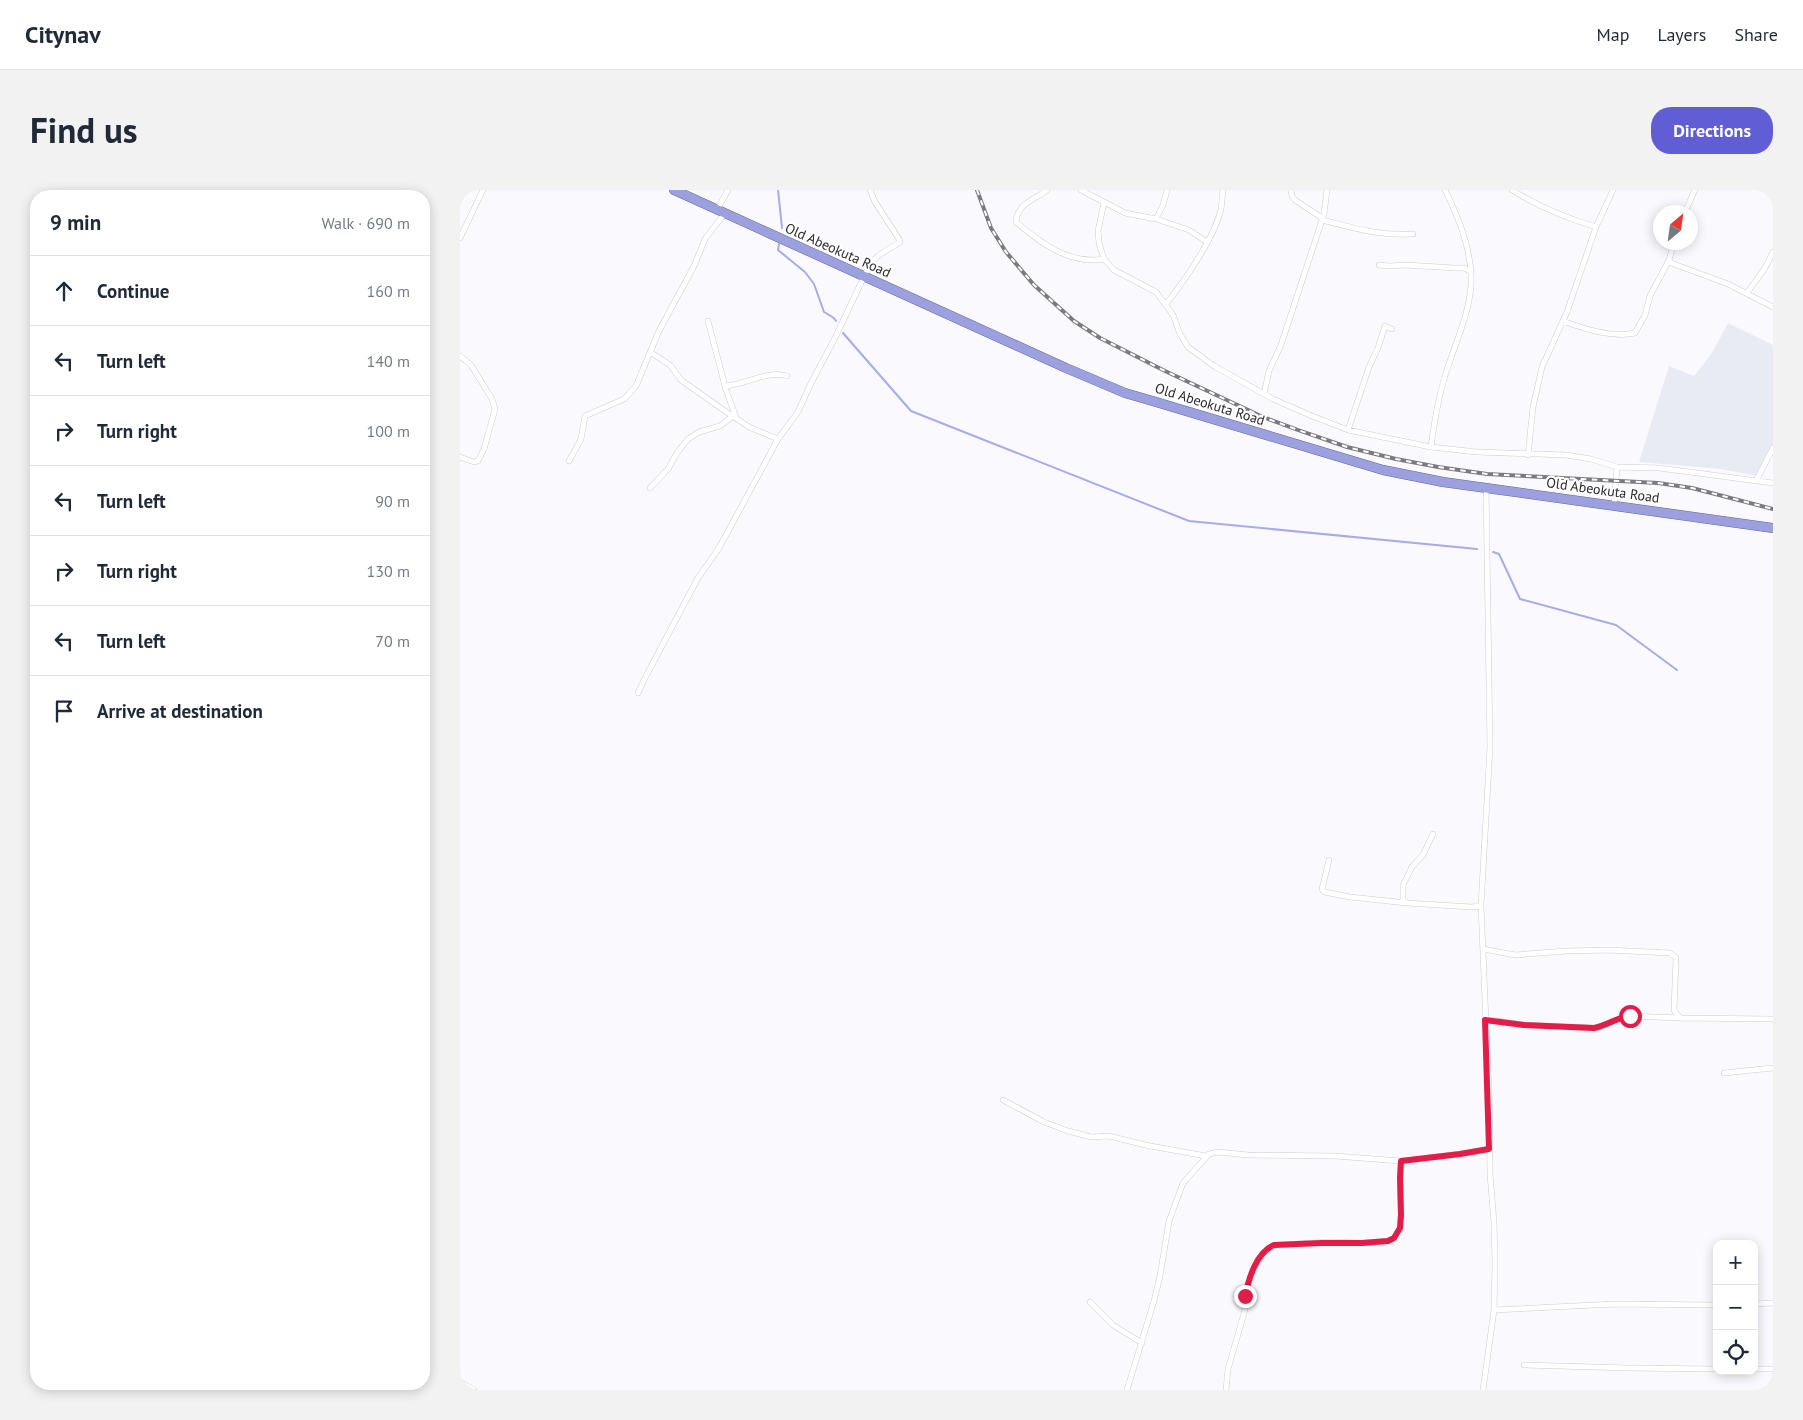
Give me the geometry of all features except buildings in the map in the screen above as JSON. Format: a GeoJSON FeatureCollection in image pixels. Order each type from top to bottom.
{"type":"FeatureCollection","features":[{"type":"Feature","properties":{"kind":"highway","name":"Old Abeokuta Road"},"geometry":{"type":"LineString","coordinates":[[674,190],[1125,393],[1383,470],[1443,482],[1773,528]]}},
{"type":"Feature","properties":{"kind":"street"},"geometry":{"type":"LineString","coordinates":[[460,238],[483,190]]}},
{"type":"Feature","properties":{"kind":"street"},"geometry":{"type":"LineString","coordinates":[[569,461],[581,439],[584,418],[624,400],[632,392],[640,379],[659,331],[694,266],[705,239],[721,212],[728,190]]}},
{"type":"Feature","properties":{"kind":"street"},"geometry":{"type":"LineString","coordinates":[[638,693],[698,578],[719,548],[778,439],[798,412],[863,276],[874,259],[900,242],[870,190]]}},
{"type":"Feature","properties":{"kind":"street"},"geometry":{"type":"LineString","coordinates":[[1047,190],[1023,205],[1017,215],[1016,222],[1058,252],[1072,258],[1087,261],[1104,259]]}},
{"type":"Feature","properties":{"kind":"street"},"geometry":{"type":"LineString","coordinates":[[1081,190],[1125,212],[1156,219],[1189,230],[1207,242]]}},
{"type":"Feature","properties":{"kind":"street"},"geometry":{"type":"LineString","coordinates":[[1156,219],[1163,205],[1167,190]]}},
{"type":"Feature","properties":{"kind":"street"},"geometry":{"type":"LineString","coordinates":[[1166,304],[1184,280],[1207,242],[1221,210],[1223,190]]}},
{"type":"Feature","properties":{"kind":"street"},"geometry":{"type":"LineString","coordinates":[[1292,190],[1292,196],[1295,200],[1322,219],[1368,232],[1392,236],[1412,234]]}},
{"type":"Feature","properties":{"kind":"street"},"geometry":{"type":"LineString","coordinates":[[1264,394],[1269,371],[1281,345],[1322,219],[1327,200],[1327,190]]}},
{"type":"Feature","properties":{"kind":"street"},"geometry":{"type":"LineString","coordinates":[[1431,447],[1444,378],[1470,299],[1470,271],[1460,221],[1445,190]]}},
{"type":"Feature","properties":{"kind":"street"},"geometry":{"type":"LineString","coordinates":[[1512,190],[1520,192],[1541,206],[1569,219],[1596,227]]}},
{"type":"Feature","properties":{"kind":"street"},"geometry":{"type":"LineString","coordinates":[[1528,455],[1533,407],[1542,367],[1563,321],[1596,227],[1613,190]]}},
{"type":"Feature","properties":{"kind":"street"},"geometry":{"type":"LineString","coordinates":[[1688,205],[1695,190]]}},
{"type":"Feature","properties":{"kind":"street"},"geometry":{"type":"LineString","coordinates":[[1104,202],[1098,231],[1098,243],[1104,259],[1114,270],[1156,292],[1166,304],[1188,347],[1214,366],[1264,394],[1312,416],[1348,430],[1431,447],[1477,452],[1566,455],[1591,459],[1617,467],[1668,469],[1773,482]]}},
{"type":"Feature","properties":{"kind":"street"},"geometry":{"type":"LineString","coordinates":[[1563,321],[1609,333],[1634,333],[1645,315],[1650,296],[1669,260],[1672,250]]}},
{"type":"Feature","properties":{"kind":"street"},"geometry":{"type":"LineString","coordinates":[[1747,293],[1765,268],[1773,252]]}},
{"type":"Feature","properties":{"kind":"street"},"geometry":{"type":"LineString","coordinates":[[1669,260],[1671,263],[1747,293],[1773,307]]}},
{"type":"Feature","properties":{"kind":"street"},"geometry":{"type":"LineString","coordinates":[[1379,264],[1464,268],[1470,271]]}},
{"type":"Feature","properties":{"kind":"street"},"geometry":{"type":"LineString","coordinates":[[708,320],[734,416]]}},
{"type":"Feature","properties":{"kind":"street"},"geometry":{"type":"LineString","coordinates":[[1348,430],[1385,326],[1392,329]]}},
{"type":"Feature","properties":{"kind":"street"},"geometry":{"type":"LineString","coordinates":[[650,352],[670,365],[682,380],[734,416],[749,426],[778,439]]}},
{"type":"Feature","properties":{"kind":"street"},"geometry":{"type":"LineString","coordinates":[[460,356],[471,365],[492,399],[495,408],[484,449],[478,461],[474,462],[460,457]]}},
{"type":"Feature","properties":{"kind":"street"},"geometry":{"type":"LineString","coordinates":[[725,386],[733,386],[779,373],[787,376]]}},
{"type":"Feature","properties":{"kind":"street"},"geometry":{"type":"LineString","coordinates":[[650,488],[668,469],[688,439],[699,432],[720,426],[734,416]]}},
{"type":"Feature","properties":{"kind":"street"},"geometry":{"type":"LineString","coordinates":[[1756,481],[1773,448]]}},
{"type":"Feature","properties":{"kind":"street"},"geometry":{"type":"LineString","coordinates":[[1614,506],[1617,467]]}},
{"type":"Feature","properties":{"kind":"street"},"geometry":{"type":"LineString","coordinates":[[1483,1390],[1494,1310],[1494,1223],[1489,1149],[1481,906],[1490,747],[1486,487]]}},
{"type":"Feature","properties":{"kind":"street"},"geometry":{"type":"LineString","coordinates":[[1407,903],[1403,900],[1403,885],[1412,867],[1424,855],[1433,834]]}},
{"type":"Feature","properties":{"kind":"street"},"geometry":{"type":"LineString","coordinates":[[1328,860],[1322,889],[1324,892],[1350,897],[1407,903],[1481,906]]}},
{"type":"Feature","properties":{"kind":"street"},"geometry":{"type":"LineString","coordinates":[[1483,949],[1515,955],[1608,950],[1670,952],[1676,958],[1674,1010],[1680,1018]]}},
{"type":"Feature","properties":{"kind":"street"},"geometry":{"type":"LineString","coordinates":[[1485,1020],[1524,1025],[1594,1028],[1624,1016],[1773,1019]]}},
{"type":"Feature","properties":{"kind":"street"},"geometry":{"type":"LineString","coordinates":[[1724,1073],[1773,1068]]}},
{"type":"Feature","properties":{"kind":"street"},"geometry":{"type":"LineString","coordinates":[[1003,1100],[1044,1122],[1068,1131],[1091,1137],[1114,1137],[1145,1145],[1206,1156],[1218,1152],[1248,1155],[1335,1156],[1401,1161],[1489,1149]]}},
{"type":"Feature","properties":{"kind":"street"},"geometry":{"type":"LineString","coordinates":[[1127,1390],[1160,1276],[1169,1221],[1183,1183],[1206,1156]]}},
{"type":"Feature","properties":{"kind":"street"},"geometry":{"type":"LineString","coordinates":[[1226,1390],[1228,1369],[1245,1310],[1246,1291],[1251,1274],[1263,1254],[1271,1247],[1278,1245],[1332,1242],[1362,1243],[1388,1241],[1394,1238],[1398,1233],[1400,1221],[1401,1161]]}},
{"type":"Feature","properties":{"kind":"street"},"geometry":{"type":"LineString","coordinates":[[1090,1302],[1113,1325],[1142,1342]]}},
{"type":"Feature","properties":{"kind":"street"},"geometry":{"type":"LineString","coordinates":[[1758,1304],[1773,1303]]}},
{"type":"Feature","properties":{"kind":"street"},"geometry":{"type":"LineString","coordinates":[[1494,1310],[1615,1304],[1713,1305]]}},
{"type":"Feature","properties":{"kind":"street"},"geometry":{"type":"LineString","coordinates":[[1524,1365],[1713,1369]]}},
{"type":"Feature","properties":{"kind":"street"},"geometry":{"type":"LineString","coordinates":[[1758,1369],[1773,1369]]}},
{"type":"Feature","properties":{"kind":"street"},"geometry":{"type":"LineString","coordinates":[[460,1382],[474,1390]]}},
{"type":"Feature","properties":{"kind":"shaded area"},"geometry":{"type":"Polygon","coordinates":[[[1728,323],[1773,345],[1773,445],[1757,476],[1720,469],[1639,462],[1669,366],[1694,376],[1712,353],[1728,323]]]}},
{"type":"Feature","properties":{"kind":"waterway"},"geometry":{"type":"LineString","coordinates":[[778,190],[782,228]]}},
{"type":"Feature","properties":{"kind":"waterway"},"geometry":{"type":"LineString","coordinates":[[779,244],[778,250],[805,272],[814,284],[824,312],[836,321]]}},
{"type":"Feature","properties":{"kind":"waterway"},"geometry":{"type":"LineString","coordinates":[[843,333],[911,411],[1189,521],[1477,549]]}},
{"type":"Feature","properties":{"kind":"waterway"},"geometry":{"type":"LineString","coordinates":[[1493,552],[1499,554],[1520,599],[1616,625],[1677,670]]}},
{"type":"Feature","properties":{"kind":"railway"},"geometry":{"type":"LineString","coordinates":[[977,190],[991,228],[1006,252],[1034,285],[1074,321],[1100,338],[1263,417],[1347,447],[1438,467],[1487,474],[1658,483],[1692,488],[1773,509]]}},
{"type":"Feature","properties":{"kind":"route"},"geometry":{"type":"LineString","coordinates":[[1245,1296],[1251,1274],[1260,1257],[1274,1245],[1332,1242],[1362,1243],[1388,1241],[1394,1238],[1400,1228],[1401,1161],[1489,1149],[1485,1020],[1524,1025],[1562,1025],[1594,1028],[1624,1016],[1630,1016]]}}]}
